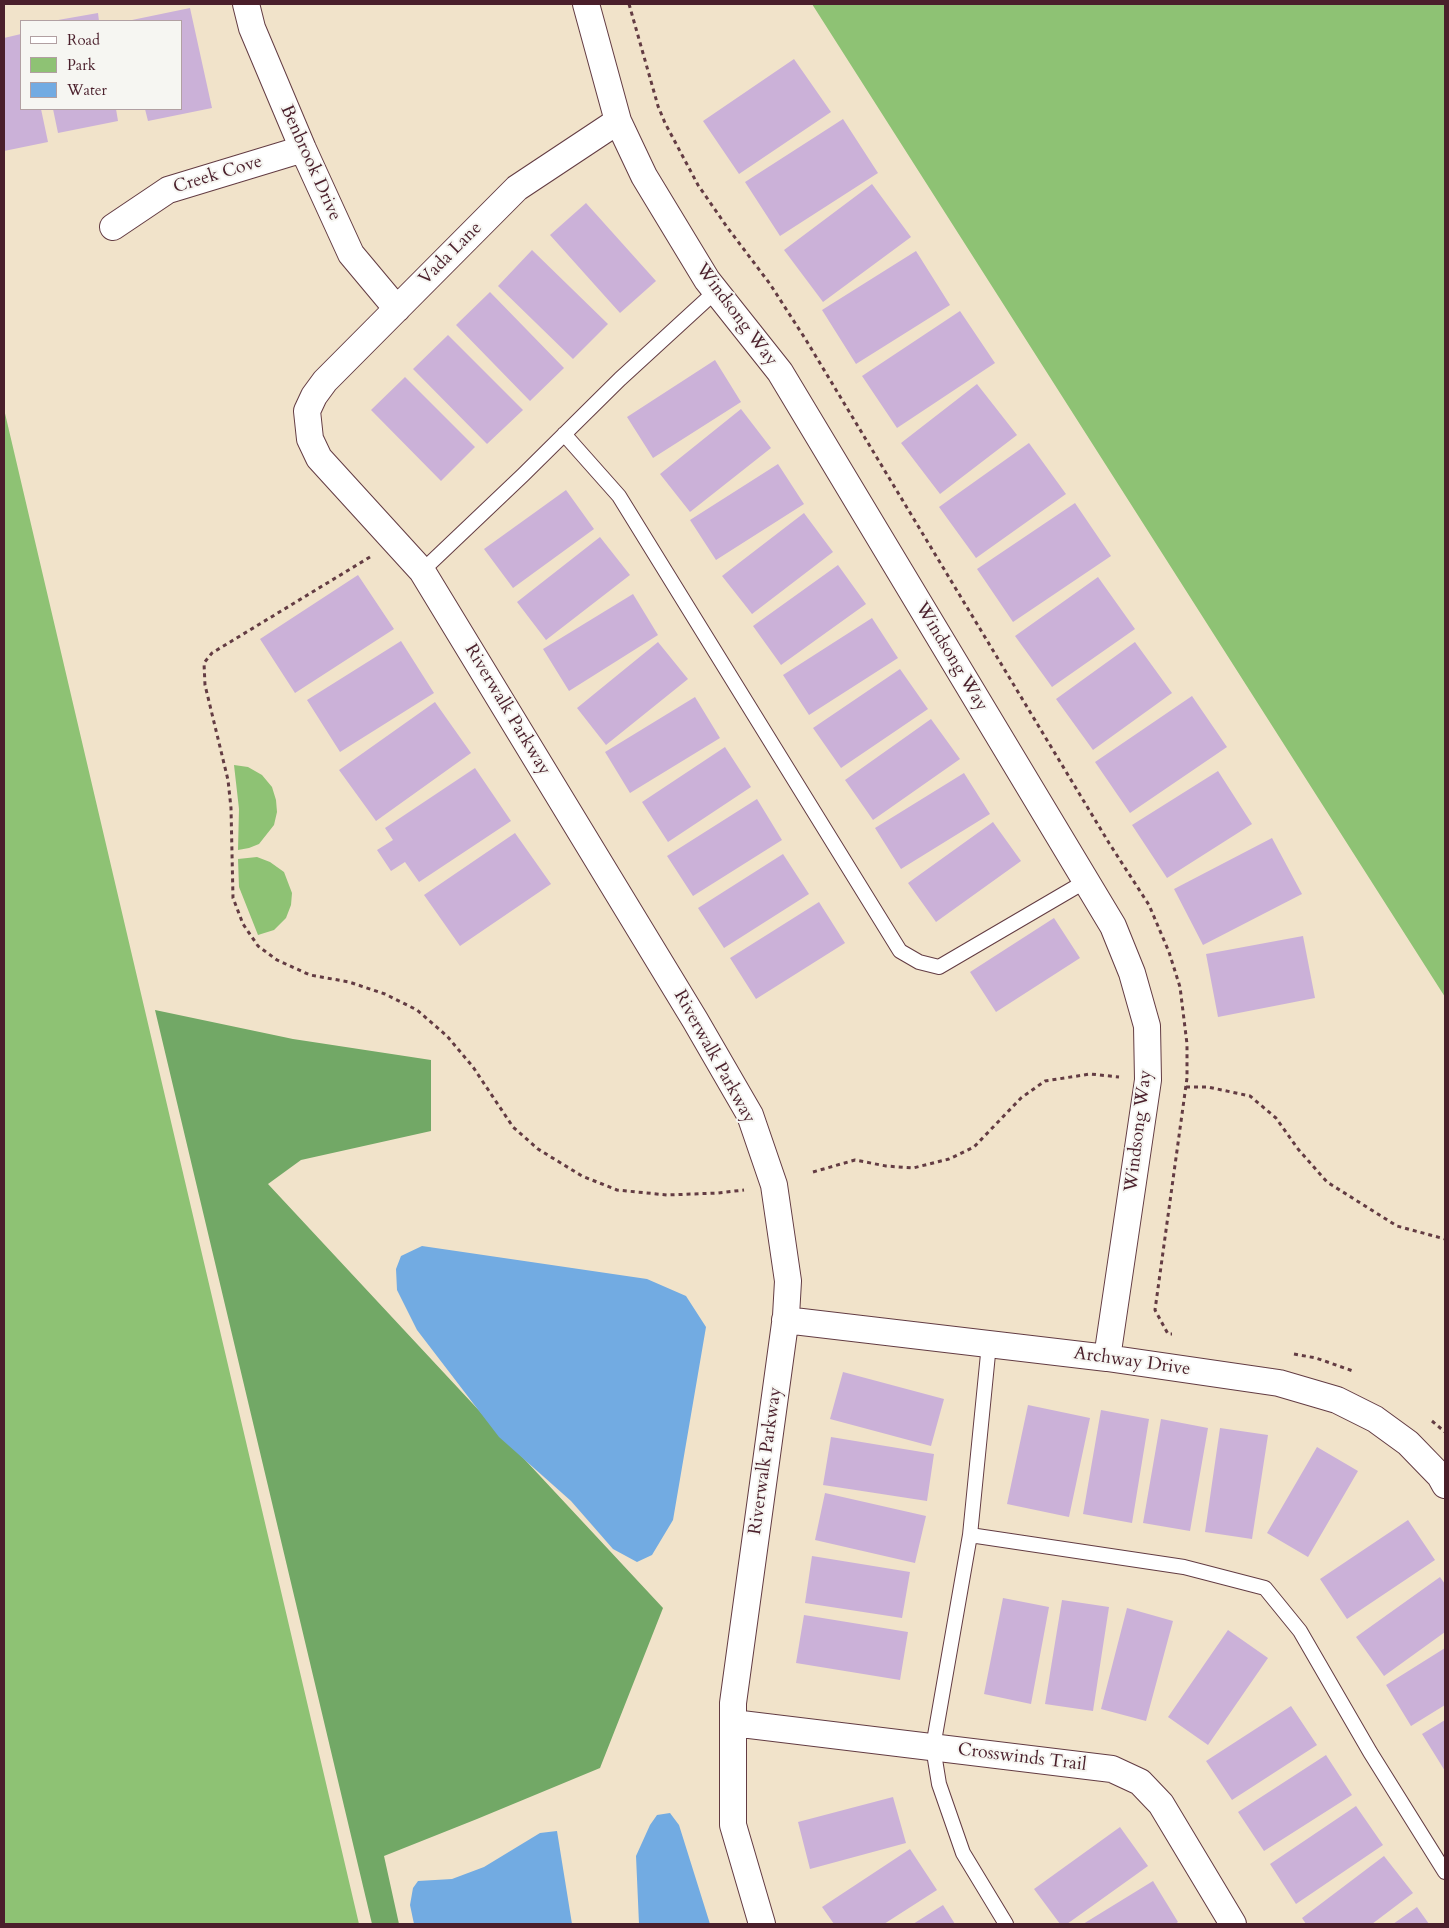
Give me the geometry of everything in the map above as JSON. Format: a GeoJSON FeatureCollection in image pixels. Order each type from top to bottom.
{"type":"FeatureCollection","features":[{"type":"Feature","properties":{"kind":"street","name":"Benbrook Drive"},"geometry":{"type":"LineString","coordinates":[[246,4],[252,28],[303,149],[351,254],[396,309]]}},
{"type":"Feature","properties":{"kind":"street","name":"Windsong Way"},"geometry":{"type":"LineString","coordinates":[[586,4],[618,121],[644,176],[707,280],[780,372],[1113,926],[1132,973],[1147,1026],[1148,1080],[1107,1358]]}},
{"type":"Feature","properties":{"kind":"street","name":"Vada Lane"},"geometry":{"type":"LineString","coordinates":[[307,411],[314,396],[325,381],[518,188],[618,121]]}},
{"type":"Feature","properties":{"kind":"street","name":"Creek Cove"},"geometry":{"type":"LineString","coordinates":[[112,227],[168,190],[303,149]]}},
{"type":"Feature","properties":{"kind":"street","name":"Riverwalk Parkway"},"geometry":{"type":"LineString","coordinates":[[307,411],[310,439],[319,458],[422,571],[695,1020],[750,1115],[774,1185],[788,1281],[785,1320],[733,1703],[732,1723],[733,1825],[762,1924]]}},
{"type":"Feature","properties":{"kind":"street","name":"Archway Drive"},"geometry":{"type":"LineString","coordinates":[[785,1320],[1107,1358],[1279,1383],[1336,1400],[1375,1419],[1408,1443],[1440,1476],[1445,1486]]}},
{"type":"Feature","properties":{"kind":"street","name":"Crosswinds Trail"},"geometry":{"type":"LineString","coordinates":[[732,1723],[1112,1768],[1140,1782],[1161,1804],[1233,1924]]}},
{"type":"Feature","properties":{"kind":"lane"},"geometry":{"type":"LineString","coordinates":[[422,571],[620,378],[716,291]]}},
{"type":"Feature","properties":{"kind":"lane"},"geometry":{"type":"LineString","coordinates":[[564,434],[619,496],[900,951],[919,962],[939,967],[1086,882]]}},
{"type":"Feature","properties":{"kind":"lane"},"geometry":{"type":"LineString","coordinates":[[989,1344],[970,1535],[933,1747],[939,1784],[963,1853],[1006,1924]]}},
{"type":"Feature","properties":{"kind":"lane"},"geometry":{"type":"LineString","coordinates":[[970,1535],[1184,1567],[1265,1588],[1300,1631],[1370,1752],[1445,1872]]}},
{"type":"Feature","properties":{"kind":"path"},"geometry":{"type":"LineString","coordinates":[[377,553],[212,653],[204,663],[205,685],[228,780],[231,808],[233,898],[244,924],[258,946],[277,960],[310,975],[350,982],[385,994],[417,1010],[448,1036],[472,1067],[513,1127],[538,1149],[582,1176],[617,1190],[668,1195],[718,1193],[747,1189]]}},
{"type":"Feature","properties":{"kind":"path"},"geometry":{"type":"LineString","coordinates":[[813,1172],[855,1160],[886,1166],[913,1168],[949,1159],[974,1147],[1021,1098],[1045,1081],[1090,1074],[1126,1078]]}},
{"type":"Feature","properties":{"kind":"path"},"geometry":{"type":"LineString","coordinates":[[1186,1087],[1208,1087],[1250,1096],[1276,1118],[1298,1149],[1327,1182],[1397,1226],[1445,1240]]}},
{"type":"Feature","properties":{"kind":"green space"},"geometry":{"type":"Polygon","coordinates":[[[812,4],[1445,4],[1445,997],[812,4]]]}},
{"type":"Feature","properties":{"kind":"green space"},"geometry":{"type":"Polygon","coordinates":[[[4,409],[359,1924],[4,1924],[4,409]]]}},
{"type":"Feature","properties":{"kind":"green space"},"geometry":{"type":"Polygon","coordinates":[[[234,765],[248,767],[262,775],[272,787],[277,812],[274,825],[259,844],[238,850],[239,809],[234,765]]]}},
{"type":"Feature","properties":{"kind":"green space"},"geometry":{"type":"Polygon","coordinates":[[[257,857],[270,862],[284,872],[292,893],[291,905],[286,918],[274,930],[258,935],[239,887],[238,859],[257,857]]]}},
{"type":"Feature","properties":{"kind":"green space"},"geometry":{"type":"Polygon","coordinates":[[[155,1010],[293,1039],[431,1060],[431,1131],[301,1160],[268,1184],[663,1608],[600,1768],[384,1856],[399,1924],[372,1924],[155,1010]]]}},
{"type":"Feature","properties":{"kind":"water"},"geometry":{"type":"Polygon","coordinates":[[[422,1246],[647,1279],[686,1296],[706,1327],[673,1520],[652,1555],[637,1562],[613,1549],[571,1501],[499,1437],[417,1330],[397,1290],[396,1269],[401,1256],[422,1246]]]}},
{"type":"Feature","properties":{"kind":"water"},"geometry":{"type":"Polygon","coordinates":[[[670,1813],[679,1825],[710,1924],[639,1924],[636,1856],[650,1825],[657,1815],[670,1813]]]}},
{"type":"Feature","properties":{"kind":"water"},"geometry":{"type":"Polygon","coordinates":[[[557,1831],[572,1924],[414,1924],[410,1905],[413,1888],[418,1881],[452,1879],[484,1867],[540,1833],[557,1831]]]}},
{"type":"Feature","properties":{"kind":"building"},"geometry":{"type":"Polygon","coordinates":[[[190,8],[212,108],[148,121],[145,110],[182,110],[182,20],[132,20],[190,8]]]}},
{"type":"Feature","properties":{"kind":"building"},"geometry":{"type":"Polygon","coordinates":[[[98,13],[99,20],[58,20],[98,13]]]}},
{"type":"Feature","properties":{"kind":"building"},"geometry":{"type":"Polygon","coordinates":[[[20,34],[20,110],[41,110],[48,142],[4,151],[4,38],[20,34]]]}},
{"type":"Feature","properties":{"kind":"building"},"geometry":{"type":"Polygon","coordinates":[[[794,59],[831,112],[739,174],[703,121],[794,59]]]}},
{"type":"Feature","properties":{"kind":"building"},"geometry":{"type":"Polygon","coordinates":[[[53,110],[116,110],[118,121],[58,133],[53,110]]]}},
{"type":"Feature","properties":{"kind":"building"},"geometry":{"type":"Polygon","coordinates":[[[843,119],[878,173],[780,236],[745,182],[843,119]]]}},
{"type":"Feature","properties":{"kind":"building"},"geometry":{"type":"Polygon","coordinates":[[[872,184],[911,237],[823,302],[784,250],[872,184]]]}},
{"type":"Feature","properties":{"kind":"building"},"geometry":{"type":"Polygon","coordinates":[[[586,203],[656,281],[620,313],[550,235],[586,203]]]}},
{"type":"Feature","properties":{"kind":"building"},"geometry":{"type":"Polygon","coordinates":[[[532,250],[608,324],[573,359],[498,286],[532,250]]]}},
{"type":"Feature","properties":{"kind":"building"},"geometry":{"type":"Polygon","coordinates":[[[916,251],[950,305],[856,364],[822,310],[916,251]]]}},
{"type":"Feature","properties":{"kind":"building"},"geometry":{"type":"Polygon","coordinates":[[[490,292],[564,368],[530,401],[456,325],[490,292]]]}},
{"type":"Feature","properties":{"kind":"building"},"geometry":{"type":"Polygon","coordinates":[[[960,311],[995,363],[897,428],[862,376],[960,311]]]}},
{"type":"Feature","properties":{"kind":"building"},"geometry":{"type":"Polygon","coordinates":[[[448,335],[523,410],[487,444],[413,369],[448,335]]]}},
{"type":"Feature","properties":{"kind":"building"},"geometry":{"type":"Polygon","coordinates":[[[715,360],[741,402],[653,458],[627,417],[715,360]]]}},
{"type":"Feature","properties":{"kind":"building"},"geometry":{"type":"Polygon","coordinates":[[[405,377],[475,447],[441,481],[371,410],[405,377]]]}},
{"type":"Feature","properties":{"kind":"building"},"geometry":{"type":"Polygon","coordinates":[[[977,384],[1017,435],[940,494],[901,443],[977,384]]]}},
{"type":"Feature","properties":{"kind":"building"},"geometry":{"type":"Polygon","coordinates":[[[741,409],[771,448],[690,512],[660,474],[741,409]]]}},
{"type":"Feature","properties":{"kind":"building"},"geometry":{"type":"Polygon","coordinates":[[[1029,443],[1066,494],[976,558],[939,507],[1029,443]]]}},
{"type":"Feature","properties":{"kind":"building"},"geometry":{"type":"Polygon","coordinates":[[[778,464],[804,504],[716,560],[690,520],[778,464]]]}},
{"type":"Feature","properties":{"kind":"building"},"geometry":{"type":"Polygon","coordinates":[[[566,490],[594,529],[513,588],[484,549],[566,490]]]}},
{"type":"Feature","properties":{"kind":"building"},"geometry":{"type":"Polygon","coordinates":[[[1075,503],[1111,556],[1013,622],[977,569],[1075,503]]]}},
{"type":"Feature","properties":{"kind":"building"},"geometry":{"type":"Polygon","coordinates":[[[804,513],[833,552],[752,614],[722,576],[804,513]]]}},
{"type":"Feature","properties":{"kind":"building"},"geometry":{"type":"Polygon","coordinates":[[[600,537],[630,575],[546,640],[517,602],[600,537]]]}},
{"type":"Feature","properties":{"kind":"building"},"geometry":{"type":"Polygon","coordinates":[[[838,565],[866,604],[781,665],[753,626],[838,565]]]}},
{"type":"Feature","properties":{"kind":"building"},"geometry":{"type":"Polygon","coordinates":[[[358,575],[394,629],[295,693],[260,639],[358,575]]]}},
{"type":"Feature","properties":{"kind":"building"},"geometry":{"type":"Polygon","coordinates":[[[1098,577],[1135,629],[1052,687],[1015,636],[1098,577]]]}},
{"type":"Feature","properties":{"kind":"building"},"geometry":{"type":"Polygon","coordinates":[[[633,594],[658,635],[569,691],[543,649],[633,594]]]}},
{"type":"Feature","properties":{"kind":"building"},"geometry":{"type":"Polygon","coordinates":[[[872,618],[898,658],[809,715],[783,675],[872,618]]]}},
{"type":"Feature","properties":{"kind":"building"},"geometry":{"type":"Polygon","coordinates":[[[401,641],[434,693],[340,752],[307,700],[401,641]]]}},
{"type":"Feature","properties":{"kind":"building"},"geometry":{"type":"Polygon","coordinates":[[[658,642],[688,679],[606,745],[577,708],[658,642]]]}},
{"type":"Feature","properties":{"kind":"building"},"geometry":{"type":"Polygon","coordinates":[[[1135,642],[1172,693],[1093,750],[1056,699],[1135,642]]]}},
{"type":"Feature","properties":{"kind":"building"},"geometry":{"type":"Polygon","coordinates":[[[900,669],[928,709],[841,768],[813,728],[900,669]]]}},
{"type":"Feature","properties":{"kind":"building"},"geometry":{"type":"Polygon","coordinates":[[[1192,696],[1227,747],[1130,813],[1095,762],[1192,696]]]}},
{"type":"Feature","properties":{"kind":"building"},"geometry":{"type":"Polygon","coordinates":[[[695,697],[720,738],[630,793],[605,752],[695,697]]]}},
{"type":"Feature","properties":{"kind":"building"},"geometry":{"type":"Polygon","coordinates":[[[435,702],[471,753],[376,821],[339,770],[435,702]]]}},
{"type":"Feature","properties":{"kind":"building"},"geometry":{"type":"Polygon","coordinates":[[[931,719],[960,759],[873,820],[845,780],[931,719]]]}},
{"type":"Feature","properties":{"kind":"building"},"geometry":{"type":"Polygon","coordinates":[[[725,747],[751,787],[668,842],[642,802],[725,747]]]}},
{"type":"Feature","properties":{"kind":"building"},"geometry":{"type":"Polygon","coordinates":[[[475,768],[511,821],[419,882],[405,862],[391,871],[377,850],[393,840],[385,828],[475,768]]]}},
{"type":"Feature","properties":{"kind":"building"},"geometry":{"type":"Polygon","coordinates":[[[1218,771],[1252,824],[1167,878],[1132,825],[1218,771]]]}},
{"type":"Feature","properties":{"kind":"building"},"geometry":{"type":"Polygon","coordinates":[[[964,773],[990,814],[901,869],[875,828],[964,773]]]}},
{"type":"Feature","properties":{"kind":"building"},"geometry":{"type":"Polygon","coordinates":[[[757,799],[782,840],[693,896],[667,856],[757,799]]]}},
{"type":"Feature","properties":{"kind":"building"},"geometry":{"type":"Polygon","coordinates":[[[993,822],[1021,861],[936,922],[908,883],[993,822]]]}},
{"type":"Feature","properties":{"kind":"building"},"geometry":{"type":"Polygon","coordinates":[[[515,833],[551,884],[460,946],[424,895],[515,833]]]}},
{"type":"Feature","properties":{"kind":"building"},"geometry":{"type":"Polygon","coordinates":[[[1272,838],[1302,894],[1203,945],[1174,889],[1272,838]]]}},
{"type":"Feature","properties":{"kind":"building"},"geometry":{"type":"Polygon","coordinates":[[[783,854],[809,894],[724,948],[698,908],[783,854]]]}},
{"type":"Feature","properties":{"kind":"building"},"geometry":{"type":"Polygon","coordinates":[[[819,902],[845,943],[756,999],[730,958],[819,902]]]}},
{"type":"Feature","properties":{"kind":"building"},"geometry":{"type":"Polygon","coordinates":[[[1054,918],[1080,958],[996,1012],[970,972],[1054,918]]]}},
{"type":"Feature","properties":{"kind":"building"},"geometry":{"type":"Polygon","coordinates":[[[1303,936],[1315,998],[1218,1017],[1206,954],[1303,936]]]}},
{"type":"Feature","properties":{"kind":"building"},"geometry":{"type":"Polygon","coordinates":[[[843,1372],[944,1399],[931,1446],[830,1419],[843,1372]]]}},
{"type":"Feature","properties":{"kind":"building"},"geometry":{"type":"Polygon","coordinates":[[[1028,1405],[1090,1418],[1069,1517],[1007,1504],[1028,1405]]]}},
{"type":"Feature","properties":{"kind":"building"},"geometry":{"type":"Polygon","coordinates":[[[1101,1410],[1149,1419],[1132,1523],[1083,1514],[1101,1410]]]}},
{"type":"Feature","properties":{"kind":"building"},"geometry":{"type":"Polygon","coordinates":[[[1161,1419],[1208,1428],[1190,1531],[1143,1523],[1161,1419]]]}},
{"type":"Feature","properties":{"kind":"building"},"geometry":{"type":"Polygon","coordinates":[[[1220,1428],[1268,1435],[1252,1539],[1205,1532],[1220,1428]]]}},
{"type":"Feature","properties":{"kind":"building"},"geometry":{"type":"Polygon","coordinates":[[[831,1437],[934,1454],[927,1501],[823,1485],[831,1437]]]}},
{"type":"Feature","properties":{"kind":"building"},"geometry":{"type":"Polygon","coordinates":[[[1317,1447],[1358,1471],[1308,1557],[1267,1533],[1317,1447]]]}},
{"type":"Feature","properties":{"kind":"building"},"geometry":{"type":"Polygon","coordinates":[[[825,1493],[926,1516],[915,1563],[815,1540],[825,1493]]]}},
{"type":"Feature","properties":{"kind":"building"},"geometry":{"type":"Polygon","coordinates":[[[1408,1520],[1435,1560],[1347,1619],[1320,1579],[1408,1520]]]}},
{"type":"Feature","properties":{"kind":"building"},"geometry":{"type":"Polygon","coordinates":[[[812,1556],[910,1572],[902,1618],[805,1603],[812,1556]]]}},
{"type":"Feature","properties":{"kind":"building"},"geometry":{"type":"Polygon","coordinates":[[[1440,1577],[1445,1584],[1445,1632],[1384,1676],[1356,1637],[1440,1577]]]}},
{"type":"Feature","properties":{"kind":"building"},"geometry":{"type":"Polygon","coordinates":[[[1003,1598],[1049,1607],[1031,1704],[984,1694],[1003,1598]]]}},
{"type":"Feature","properties":{"kind":"building"},"geometry":{"type":"Polygon","coordinates":[[[1062,1600],[1109,1607],[1093,1711],[1045,1704],[1062,1600]]]}},
{"type":"Feature","properties":{"kind":"building"},"geometry":{"type":"Polygon","coordinates":[[[1127,1608],[1173,1621],[1146,1721],[1101,1709],[1127,1608]]]}},
{"type":"Feature","properties":{"kind":"building"},"geometry":{"type":"Polygon","coordinates":[[[804,1615],[908,1632],[900,1680],[796,1663],[804,1615]]]}},
{"type":"Feature","properties":{"kind":"building"},"geometry":{"type":"Polygon","coordinates":[[[1228,1630],[1268,1658],[1208,1745],[1168,1717],[1228,1630]]]}},
{"type":"Feature","properties":{"kind":"building"},"geometry":{"type":"Polygon","coordinates":[[[1445,1648],[1445,1705],[1411,1726],[1386,1685],[1445,1648]]]}},
{"type":"Feature","properties":{"kind":"building"},"geometry":{"type":"Polygon","coordinates":[[[1291,1706],[1317,1745],[1232,1800],[1206,1761],[1291,1706]]]}},
{"type":"Feature","properties":{"kind":"building"},"geometry":{"type":"Polygon","coordinates":[[[1445,1720],[1445,1771],[1422,1734],[1445,1720]]]}},
{"type":"Feature","properties":{"kind":"building"},"geometry":{"type":"Polygon","coordinates":[[[1326,1755],[1352,1795],[1264,1851],[1238,1812],[1326,1755]]]}},
{"type":"Feature","properties":{"kind":"building"},"geometry":{"type":"Polygon","coordinates":[[[893,1797],[906,1843],[810,1869],[798,1822],[893,1797]]]}},
{"type":"Feature","properties":{"kind":"building"},"geometry":{"type":"Polygon","coordinates":[[[1356,1806],[1383,1845],[1296,1904],[1270,1864],[1356,1806]]]}},
{"type":"Feature","properties":{"kind":"building"},"geometry":{"type":"Polygon","coordinates":[[[1120,1827],[1148,1866],[1067,1924],[1060,1924],[1034,1889],[1120,1827]]]}},
{"type":"Feature","properties":{"kind":"building"},"geometry":{"type":"Polygon","coordinates":[[[910,1849],[937,1890],[884,1924],[834,1924],[822,1907],[910,1849]]]}},
{"type":"Feature","properties":{"kind":"building"},"geometry":{"type":"Polygon","coordinates":[[[1384,1856],[1413,1893],[1372,1924],[1306,1924],[1302,1918],[1384,1856]]]}},
{"type":"Feature","properties":{"kind":"building"},"geometry":{"type":"Polygon","coordinates":[[[1153,1881],[1178,1922],[1175,1924],[1083,1924],[1153,1881]]]}},
{"type":"Feature","properties":{"kind":"building"},"geometry":{"type":"Polygon","coordinates":[[[943,1905],[955,1924],[913,1924],[943,1905]]]}},
{"type":"Feature","properties":{"kind":"building"},"geometry":{"type":"Polygon","coordinates":[[[1417,1907],[1429,1924],[1393,1924],[1417,1907]]]}}]}
